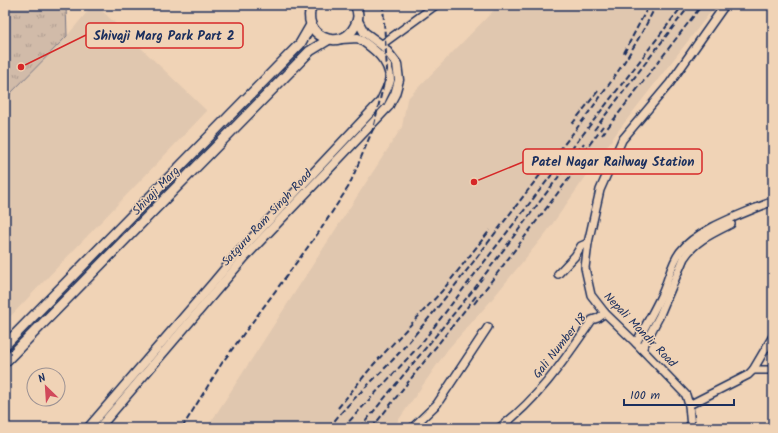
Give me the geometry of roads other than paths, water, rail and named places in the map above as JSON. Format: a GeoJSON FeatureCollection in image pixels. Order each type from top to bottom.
{"type":"FeatureCollection","features":[{"type":"Feature","properties":{"kind":"main road"},"geometry":{"type":"LineString","coordinates":[[312,5],[309,15],[311,25],[318,34],[328,40],[341,39],[352,32],[358,21],[358,10],[355,5]]}},
{"type":"Feature","properties":{"kind":"main road","name":"Shivaji Marg"},"geometry":{"type":"LineString","coordinates":[[5,345],[300,44],[311,25]]}},
{"type":"Feature","properties":{"kind":"main road","name":"Shivaji Marg"},"geometry":{"type":"LineString","coordinates":[[5,362],[310,51],[328,40]]}},
{"type":"Feature","properties":{"kind":"street"},"geometry":{"type":"LineString","coordinates":[[381,45],[436,5]]}},
{"type":"Feature","properties":{"kind":"street","name":"Nepali Mandir Road"},"geometry":{"type":"LineString","coordinates":[[691,428],[689,405],[686,395],[605,313],[591,295],[585,268],[588,243],[600,190],[622,140],[670,82],[725,5]]}},
{"type":"Feature","properties":{"kind":"street","name":"Satguru Ram Singh Road"},"geometry":{"type":"LineString","coordinates":[[99,428],[245,257],[388,107],[395,94],[399,80],[397,64],[381,45],[364,32],[358,21]]}},
{"type":"Feature","properties":{"kind":"street","name":"Satguru Ram Singh Road"},"geometry":{"type":"LineString","coordinates":[[88,428],[214,283],[239,252],[381,101],[390,81],[388,68],[378,52],[358,38],[341,39]]}},
{"type":"Feature","properties":{"kind":"street"},"geometry":{"type":"LineString","coordinates":[[636,343],[657,306],[681,251],[698,237],[717,226],[773,201]]}},
{"type":"Feature","properties":{"kind":"street"},"geometry":{"type":"LineString","coordinates":[[642,349],[659,317],[684,258],[692,247],[706,237],[748,216],[773,206]]}},
{"type":"Feature","properties":{"kind":"street"},"geometry":{"type":"LineString","coordinates":[[558,274],[575,256],[581,246],[588,243]]}},
{"type":"Feature","properties":{"kind":"street","name":"Gali Number 18"},"geometry":{"type":"LineString","coordinates":[[499,428],[515,416],[553,375],[592,320],[605,313]]}},
{"type":"Feature","properties":{"kind":"street"},"geometry":{"type":"LineString","coordinates":[[412,428],[437,404],[488,327]]}},
{"type":"Feature","properties":{"kind":"street"},"geometry":{"type":"LineString","coordinates":[[689,405],[744,377],[753,370],[773,336]]}},
{"type":"Feature","properties":{"kind":"street"},"geometry":{"type":"LineString","coordinates":[[753,370],[773,370]]}},
{"type":"Feature","properties":{"kind":"railway"},"geometry":{"type":"LineString","coordinates":[[182,428],[222,363],[319,232],[349,186],[373,129],[387,70],[383,5]]}},
{"type":"Feature","properties":{"kind":"railway"},"geometry":{"type":"LineString","coordinates":[[624,53],[649,5]]}},
{"type":"Feature","properties":{"kind":"railway"},"geometry":{"type":"LineString","coordinates":[[329,428],[347,407],[396,357],[437,308],[581,123],[614,78],[656,5]]}},
{"type":"Feature","properties":{"kind":"railway"},"geometry":{"type":"LineString","coordinates":[[343,428],[420,345],[683,5]]}},
{"type":"Feature","properties":{"kind":"railway"},"geometry":{"type":"LineString","coordinates":[[594,130],[690,5]]}},
{"type":"Feature","properties":{"kind":"railway"},"geometry":{"type":"LineString","coordinates":[[602,135],[702,5]]}},
{"type":"Feature","properties":{"kind":"railway"},"geometry":{"type":"LineString","coordinates":[[572,124],[598,91]]}},
{"type":"Feature","properties":{"kind":"railway"},"geometry":{"type":"LineString","coordinates":[[584,152],[603,126]]}},
{"type":"Feature","properties":{"kind":"railway"},"geometry":{"type":"LineString","coordinates":[[360,428],[474,289],[584,143]]}},
{"type":"Feature","properties":{"kind":"railway"},"geometry":{"type":"LineString","coordinates":[[474,304],[591,149]]}},
{"type":"Feature","properties":{"kind":"railway"},"geometry":{"type":"LineString","coordinates":[[338,408],[374,364],[442,291],[490,230]]}},
{"type":"Feature","properties":{"kind":"railway"},"geometry":{"type":"LineString","coordinates":[[372,428],[476,296]]}},
{"type":"Feature","properties":{"kind":"place","name":"Shivaji Marg Park Part 2"},"geometry":{"type":"Point","coordinates":[21,67]}},
{"type":"Feature","properties":{"kind":"place","name":"Patel Nagar Railway Station"},"geometry":{"type":"Point","coordinates":[474,182]}}]}
